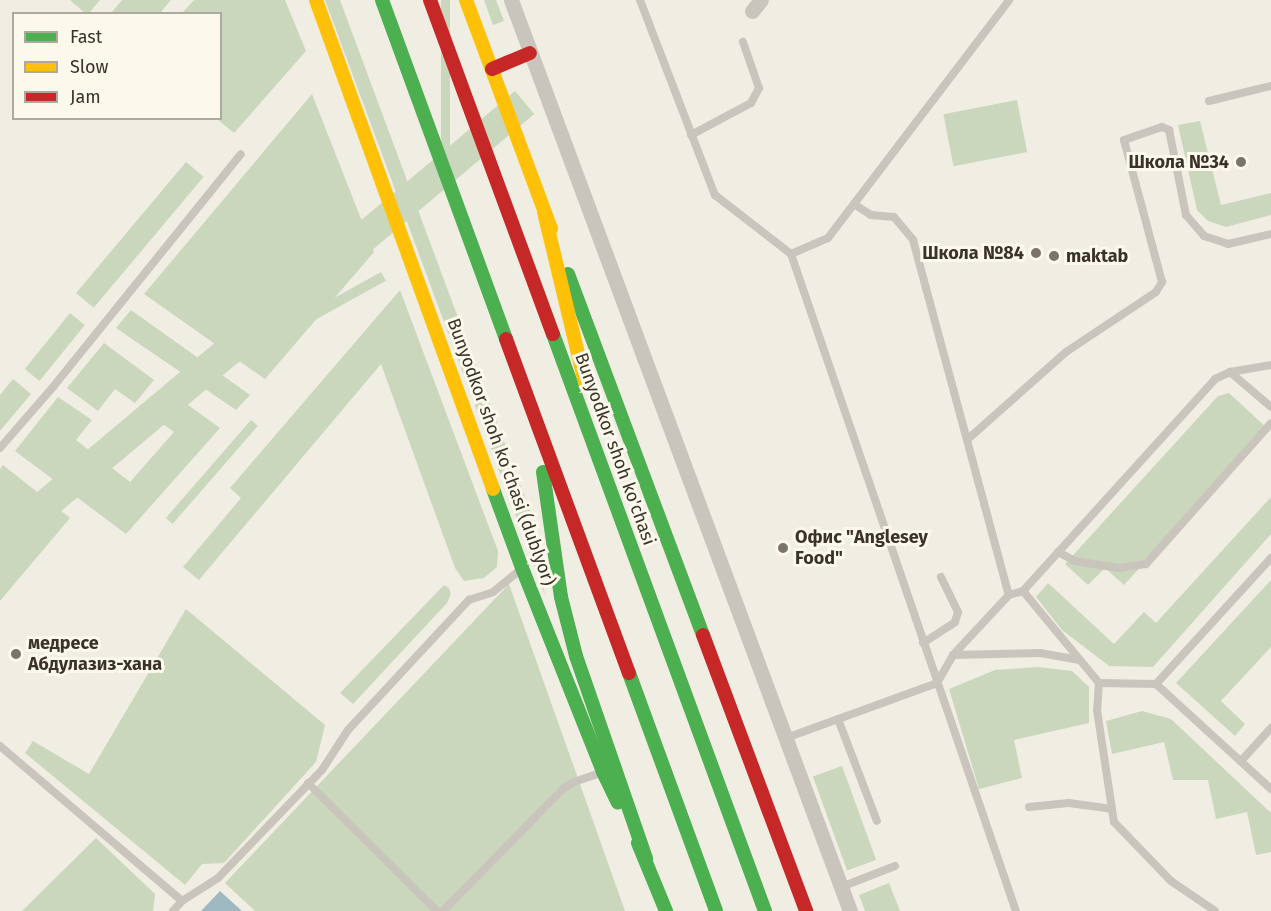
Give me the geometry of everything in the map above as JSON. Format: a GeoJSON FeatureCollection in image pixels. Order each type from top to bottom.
{"type":"FeatureCollection","features":[{"type":"Feature","properties":{"kind":"main road","name":"Bunyodkor shoh koʻchasi (dublyor)"},"geometry":{"type":"LineString","coordinates":[[316,0],[522,568],[603,772],[646,858],[666,911]]}},
{"type":"Feature","properties":{"kind":"main road"},"geometry":{"type":"LineString","coordinates":[[382,0],[716,911]]}},
{"type":"Feature","properties":{"kind":"main road","name":"Bunyodkor shoh ko'chasi"},"geometry":{"type":"LineString","coordinates":[[430,0],[765,911]]}},
{"type":"Feature","properties":{"kind":"main road"},"geometry":{"type":"LineString","coordinates":[[466,0],[807,911]]}},
{"type":"Feature","properties":{"kind":"main road"},"geometry":{"type":"LineString","coordinates":[[492,69],[530,53]]}},
{"type":"Feature","properties":{"kind":"main road"},"geometry":{"type":"LineString","coordinates":[[544,212],[589,402],[626,533]]}},
{"type":"Feature","properties":{"kind":"main road"},"geometry":{"type":"LineString","coordinates":[[536,422],[561,597],[574,646],[646,858]]}},
{"type":"Feature","properties":{"kind":"street"},"geometry":{"type":"LineString","coordinates":[[511,0],[850,911]]}},
{"type":"Feature","properties":{"kind":"lane"},"geometry":{"type":"LineString","coordinates":[[640,0],[716,195],[791,254],[1016,911]]}},
{"type":"Feature","properties":{"kind":"lane"},"geometry":{"type":"LineString","coordinates":[[791,254],[828,238],[1009,0]]}},
{"type":"Feature","properties":{"kind":"lane"},"geometry":{"type":"LineString","coordinates":[[691,135],[751,103],[759,88],[743,42]]}},
{"type":"Feature","properties":{"kind":"lane"},"geometry":{"type":"LineString","coordinates":[[1209,101],[1271,86]]}},
{"type":"Feature","properties":{"kind":"lane"},"geometry":{"type":"LineString","coordinates":[[968,439],[1066,352],[1156,292],[1162,282],[1124,140],[1162,127],[1169,130],[1186,215],[1203,236],[1228,244],[1271,234]]}},
{"type":"Feature","properties":{"kind":"lane"},"geometry":{"type":"LineString","coordinates":[[0,448],[53,387],[241,154]]}},
{"type":"Feature","properties":{"kind":"lane"},"geometry":{"type":"LineString","coordinates":[[854,204],[871,215],[894,217],[913,240],[1009,595]]}},
{"type":"Feature","properties":{"kind":"lane"},"geometry":{"type":"LineString","coordinates":[[786,738],[937,683],[953,655],[1009,595],[1023,591],[1215,379],[1230,372],[1271,365]]}},
{"type":"Feature","properties":{"kind":"lane"},"geometry":{"type":"LineString","coordinates":[[1230,372],[1271,407]]}},
{"type":"Feature","properties":{"kind":"lane"},"geometry":{"type":"LineString","coordinates":[[1058,552],[1075,561],[1118,568],[1146,564],[1271,423]]}},
{"type":"Feature","properties":{"kind":"lane"},"geometry":{"type":"LineString","coordinates":[[1156,684],[1271,558]]}},
{"type":"Feature","properties":{"kind":"lane"},"geometry":{"type":"LineString","coordinates":[[172,911],[182,901],[218,878],[322,770],[348,730],[470,600],[493,592],[522,568]]}},
{"type":"Feature","properties":{"kind":"lane"},"geometry":{"type":"LineString","coordinates":[[923,643],[955,622],[958,612],[941,577]]}},
{"type":"Feature","properties":{"kind":"lane"},"geometry":{"type":"LineString","coordinates":[[1023,591],[1099,683],[1156,684],[1271,789]]}},
{"type":"Feature","properties":{"kind":"lane"},"geometry":{"type":"LineString","coordinates":[[953,655],[1040,653],[1078,660]]}},
{"type":"Feature","properties":{"kind":"lane"},"geometry":{"type":"LineString","coordinates":[[1099,683],[1097,710],[1114,822],[1171,881],[1215,911]]}},
{"type":"Feature","properties":{"kind":"lane"},"geometry":{"type":"LineString","coordinates":[[838,719],[877,820]]}},
{"type":"Feature","properties":{"kind":"lane"},"geometry":{"type":"LineString","coordinates":[[1241,761],[1271,728]]}},
{"type":"Feature","properties":{"kind":"lane"},"geometry":{"type":"LineString","coordinates":[[0,746],[182,901]]}},
{"type":"Feature","properties":{"kind":"lane"},"geometry":{"type":"LineString","coordinates":[[443,911],[563,789],[574,782],[603,772]]}},
{"type":"Feature","properties":{"kind":"lane"},"geometry":{"type":"LineString","coordinates":[[308,783],[437,911]]}},
{"type":"Feature","properties":{"kind":"lane"},"geometry":{"type":"LineString","coordinates":[[1029,807],[1069,803],[1112,809]]}},
{"type":"Feature","properties":{"kind":"lane"},"geometry":{"type":"LineString","coordinates":[[841,887],[895,866]]}},
{"type":"Feature","properties":{"kind":"green space"},"geometry":{"type":"Polygon","coordinates":[[[70,0],[100,0],[90,12],[84,12],[70,0]]]}},
{"type":"Feature","properties":{"kind":"green space"},"geometry":{"type":"Polygon","coordinates":[[[122,0],[171,0],[161,12],[112,12],[122,0]]]}},
{"type":"Feature","properties":{"kind":"green space"},"geometry":{"type":"Polygon","coordinates":[[[194,0],[285,0],[306,51],[234,133],[218,120],[222,120],[222,12],[183,12],[194,0]]]}},
{"type":"Feature","properties":{"kind":"green space"},"geometry":{"type":"Polygon","coordinates":[[[325,0],[340,0],[531,514],[545,595],[325,0]]]}},
{"type":"Feature","properties":{"kind":"green space"},"geometry":{"type":"Polygon","coordinates":[[[441,0],[450,0],[450,170],[441,170],[441,0]]]}},
{"type":"Feature","properties":{"kind":"green space"},"geometry":{"type":"Polygon","coordinates":[[[484,0],[496,0],[504,21],[493,25],[484,0]]]}},
{"type":"Feature","properties":{"kind":"green space"},"geometry":{"type":"Polygon","coordinates":[[[515,91],[534,114],[0,562],[0,523],[515,91]]]}},
{"type":"Feature","properties":{"kind":"green space"},"geometry":{"type":"Polygon","coordinates":[[[312,94],[374,252],[265,379],[144,294],[312,94]]]}},
{"type":"Feature","properties":{"kind":"green space"},"geometry":{"type":"Polygon","coordinates":[[[1017,100],[1027,152],[953,166],[943,114],[1017,100]]]}},
{"type":"Feature","properties":{"kind":"green space"},"geometry":{"type":"Polygon","coordinates":[[[1200,121],[1221,205],[1271,193],[1271,215],[1226,227],[1208,221],[1197,210],[1178,125],[1200,121]]]}},
{"type":"Feature","properties":{"kind":"green space"},"geometry":{"type":"Polygon","coordinates":[[[186,162],[204,177],[94,308],[76,293],[186,162]]]}},
{"type":"Feature","properties":{"kind":"green space"},"geometry":{"type":"Polygon","coordinates":[[[381,272],[386,281],[228,368],[223,360],[381,272]]]}},
{"type":"Feature","properties":{"kind":"green space"},"geometry":{"type":"Polygon","coordinates":[[[400,290],[498,551],[497,567],[484,578],[464,581],[455,568],[381,364],[199,580],[183,567],[241,498],[230,488],[400,290]]]}},
{"type":"Feature","properties":{"kind":"green space"},"geometry":{"type":"Polygon","coordinates":[[[131,310],[250,395],[236,410],[116,328],[131,310]]]}},
{"type":"Feature","properties":{"kind":"green space"},"geometry":{"type":"Polygon","coordinates":[[[70,313],[85,325],[39,381],[25,369],[70,313]]]}},
{"type":"Feature","properties":{"kind":"green space"},"geometry":{"type":"Polygon","coordinates":[[[104,343],[154,380],[135,403],[115,389],[98,411],[67,388],[104,343]]]}},
{"type":"Feature","properties":{"kind":"green space"},"geometry":{"type":"Polygon","coordinates":[[[13,379],[31,394],[0,431],[0,395],[13,379]]]}},
{"type":"Feature","properties":{"kind":"green space"},"geometry":{"type":"Polygon","coordinates":[[[163,387],[220,428],[126,534],[15,451],[58,397],[92,420],[76,440],[130,482],[174,432],[143,410],[163,387]]]}},
{"type":"Feature","properties":{"kind":"green space"},"geometry":{"type":"Polygon","coordinates":[[[1229,393],[1268,429],[1124,585],[1105,568],[1088,585],[1065,564],[1218,396],[1229,393]]]}},
{"type":"Feature","properties":{"kind":"green space"},"geometry":{"type":"Polygon","coordinates":[[[251,420],[258,426],[173,524],[166,518],[251,420]]]}},
{"type":"Feature","properties":{"kind":"green space"},"geometry":{"type":"Polygon","coordinates":[[[3,465],[70,518],[0,601],[0,469],[3,465]]]}},
{"type":"Feature","properties":{"kind":"green space"},"geometry":{"type":"Polygon","coordinates":[[[1271,497],[1271,534],[1153,667],[1109,666],[1062,630],[1036,597],[1048,583],[1114,644],[1144,612],[1156,623],[1271,497]]]}},
{"type":"Feature","properties":{"kind":"green space"},"geometry":{"type":"Polygon","coordinates":[[[1271,580],[1271,647],[1221,701],[1245,724],[1235,736],[1176,683],[1271,580]]]}},
{"type":"Feature","properties":{"kind":"green space"},"geometry":{"type":"Polygon","coordinates":[[[509,584],[625,911],[255,911],[225,883],[509,584]]]}},
{"type":"Feature","properties":{"kind":"green space"},"geometry":{"type":"Polygon","coordinates":[[[444,585],[449,588],[451,594],[447,603],[353,704],[340,693],[444,585]]]}},
{"type":"Feature","properties":{"kind":"green space"},"geometry":{"type":"Polygon","coordinates":[[[186,609],[325,725],[316,762],[224,863],[202,864],[185,885],[25,753],[33,741],[89,774],[186,609]]]}},
{"type":"Feature","properties":{"kind":"green space"},"geometry":{"type":"Polygon","coordinates":[[[1038,667],[1072,671],[1089,687],[1089,723],[1014,740],[1022,778],[979,789],[949,689],[995,670],[1038,667]]]}},
{"type":"Feature","properties":{"kind":"green space"},"geometry":{"type":"Polygon","coordinates":[[[1142,711],[1171,719],[1271,813],[1271,852],[1256,855],[1247,812],[1216,819],[1208,780],[1173,780],[1164,742],[1112,754],[1106,721],[1142,711]]]}},
{"type":"Feature","properties":{"kind":"green space"},"geometry":{"type":"Polygon","coordinates":[[[842,766],[876,860],[847,871],[813,777],[842,766]]]}},
{"type":"Feature","properties":{"kind":"green space"},"geometry":{"type":"Polygon","coordinates":[[[96,838],[155,894],[153,911],[22,911],[96,838]]]}},
{"type":"Feature","properties":{"kind":"green space"},"geometry":{"type":"Polygon","coordinates":[[[889,883],[900,911],[865,911],[859,895],[889,883]]]}},
{"type":"Feature","properties":{"kind":"water"},"geometry":{"type":"Polygon","coordinates":[[[220,891],[242,911],[201,911],[220,891]]]}},
{"type":"Feature","properties":{"kind":"traffic: fast"},"geometry":{"type":"LineString","coordinates":[[382,0],[506,339]]}},
{"type":"Feature","properties":{"kind":"traffic: fast"},"geometry":{"type":"LineString","coordinates":[[568,274],[703,635]]}},
{"type":"Feature","properties":{"kind":"traffic: fast"},"geometry":{"type":"LineString","coordinates":[[553,334],[765,911]]}},
{"type":"Feature","properties":{"kind":"traffic: fast"},"geometry":{"type":"LineString","coordinates":[[543,472],[561,597],[576,656],[646,858]]}},
{"type":"Feature","properties":{"kind":"traffic: fast"},"geometry":{"type":"LineString","coordinates":[[493,489],[603,772],[618,803]]}},
{"type":"Feature","properties":{"kind":"traffic: fast"},"geometry":{"type":"LineString","coordinates":[[629,673],[716,911]]}},
{"type":"Feature","properties":{"kind":"traffic: fast"},"geometry":{"type":"LineString","coordinates":[[638,843],[666,911]]}},
{"type":"Feature","properties":{"kind":"traffic: slow"},"geometry":{"type":"LineString","coordinates":[[316,0],[493,489]]}},
{"type":"Feature","properties":{"kind":"traffic: slow"},"geometry":{"type":"LineString","coordinates":[[466,0],[551,229]]}},
{"type":"Feature","properties":{"kind":"traffic: slow"},"geometry":{"type":"LineString","coordinates":[[544,212],[585,383]]}},
{"type":"Feature","properties":{"kind":"traffic: jam"},"geometry":{"type":"LineString","coordinates":[[430,0],[553,334]]}},
{"type":"Feature","properties":{"kind":"traffic: jam"},"geometry":{"type":"LineString","coordinates":[[492,69],[530,53]]}},
{"type":"Feature","properties":{"kind":"traffic: jam"},"geometry":{"type":"LineString","coordinates":[[506,339],[629,673]]}},
{"type":"Feature","properties":{"kind":"traffic: jam"},"geometry":{"type":"LineString","coordinates":[[703,635],[806,911]]}},
{"type":"Feature","properties":{"kind":"place","name":"Школа №34"},"geometry":{"type":"Point","coordinates":[1241,162]}},
{"type":"Feature","properties":{"kind":"place","name":"Школа №84"},"geometry":{"type":"Point","coordinates":[1036,253]}},
{"type":"Feature","properties":{"kind":"place","name":"maktab"},"geometry":{"type":"Point","coordinates":[1054,256]}},
{"type":"Feature","properties":{"kind":"place","name":"Офис \"Anglesey Food\""},"geometry":{"type":"Point","coordinates":[783,548]}},
{"type":"Feature","properties":{"kind":"place","name":"медресе Абдулазиз-хана"},"geometry":{"type":"Point","coordinates":[16,654]}}]}
